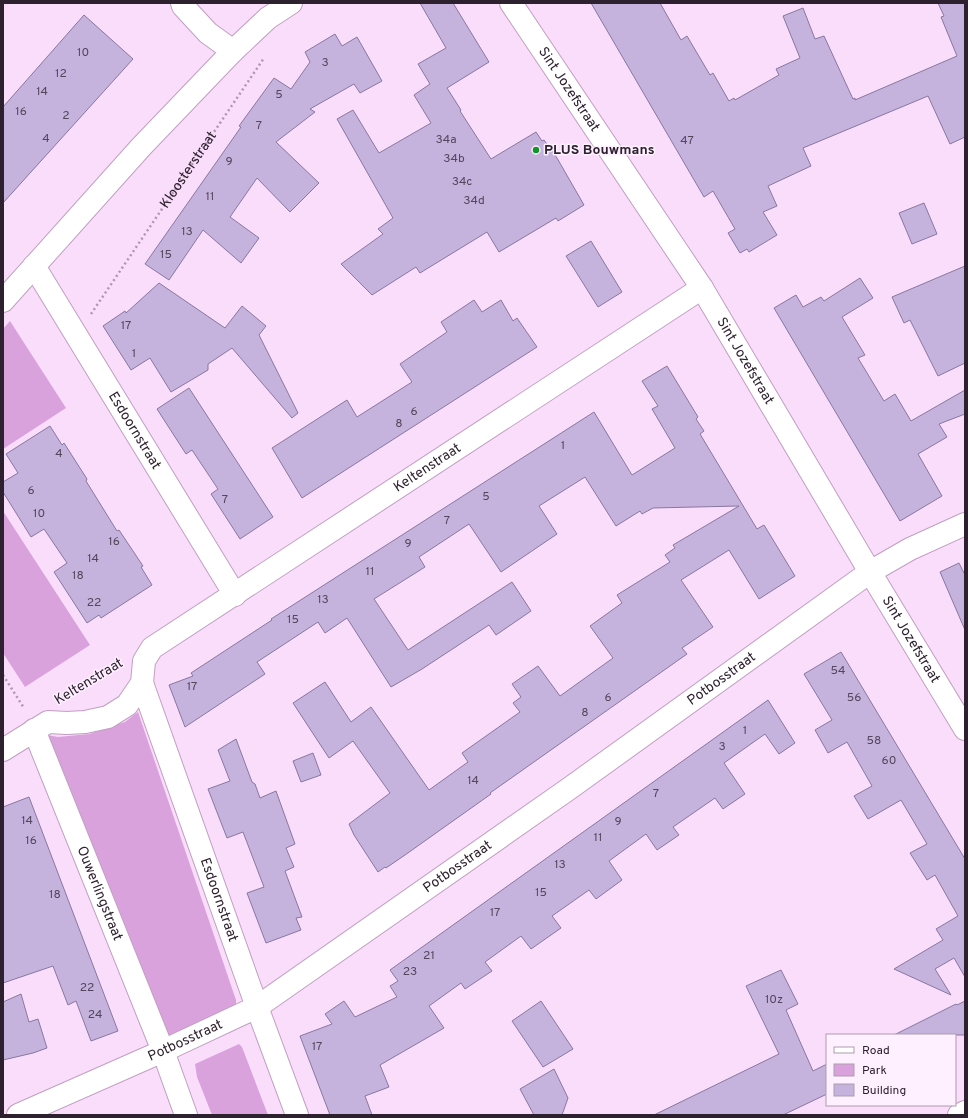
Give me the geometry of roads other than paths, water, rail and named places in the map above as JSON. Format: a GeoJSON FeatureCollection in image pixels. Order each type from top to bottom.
{"type":"FeatureCollection","features":[{"type":"Feature","properties":{"kind":"street"},"geometry":{"type":"LineString","coordinates":[[182,3],[183,6],[208,32],[234,51]]}},
{"type":"Feature","properties":{"kind":"street"},"geometry":{"type":"LineString","coordinates":[[3,301],[140,148],[268,18],[291,3]]}},
{"type":"Feature","properties":{"kind":"street","name":"Sint Jozefstraat"},"geometry":{"type":"LineString","coordinates":[[511,3],[702,288],[965,729]]}},
{"type":"Feature","properties":{"kind":"street","name":"Esdoornstraat"},"geometry":{"type":"LineString","coordinates":[[34,266],[235,595]]}},
{"type":"Feature","properties":{"kind":"street","name":"Keltenstraat"},"geometry":{"type":"LineString","coordinates":[[3,750],[48,722],[85,722],[108,717],[127,706],[142,683],[144,662],[152,648],[702,288]]}},
{"type":"Feature","properties":{"kind":"street","name":"Potbosstraat"},"geometry":{"type":"LineString","coordinates":[[18,1115],[162,1051],[257,1006],[570,788],[870,572],[910,549],[965,524]]}},
{"type":"Feature","properties":{"kind":"street","name":"Esdoornstraat"},"geometry":{"type":"LineString","coordinates":[[142,683],[297,1115]]}},
{"type":"Feature","properties":{"kind":"street","name":"Ouwerlingstraat"},"geometry":{"type":"LineString","coordinates":[[34,730],[186,1115]]}},
{"type":"Feature","properties":{"kind":"street"},"geometry":{"type":"LineString","coordinates":[[959,1115],[965,1112]]}},
{"type":"Feature","properties":{"kind":"place","name":"PLUS Bouwmans"},"geometry":{"type":"Point","coordinates":[536,150]}}]}
